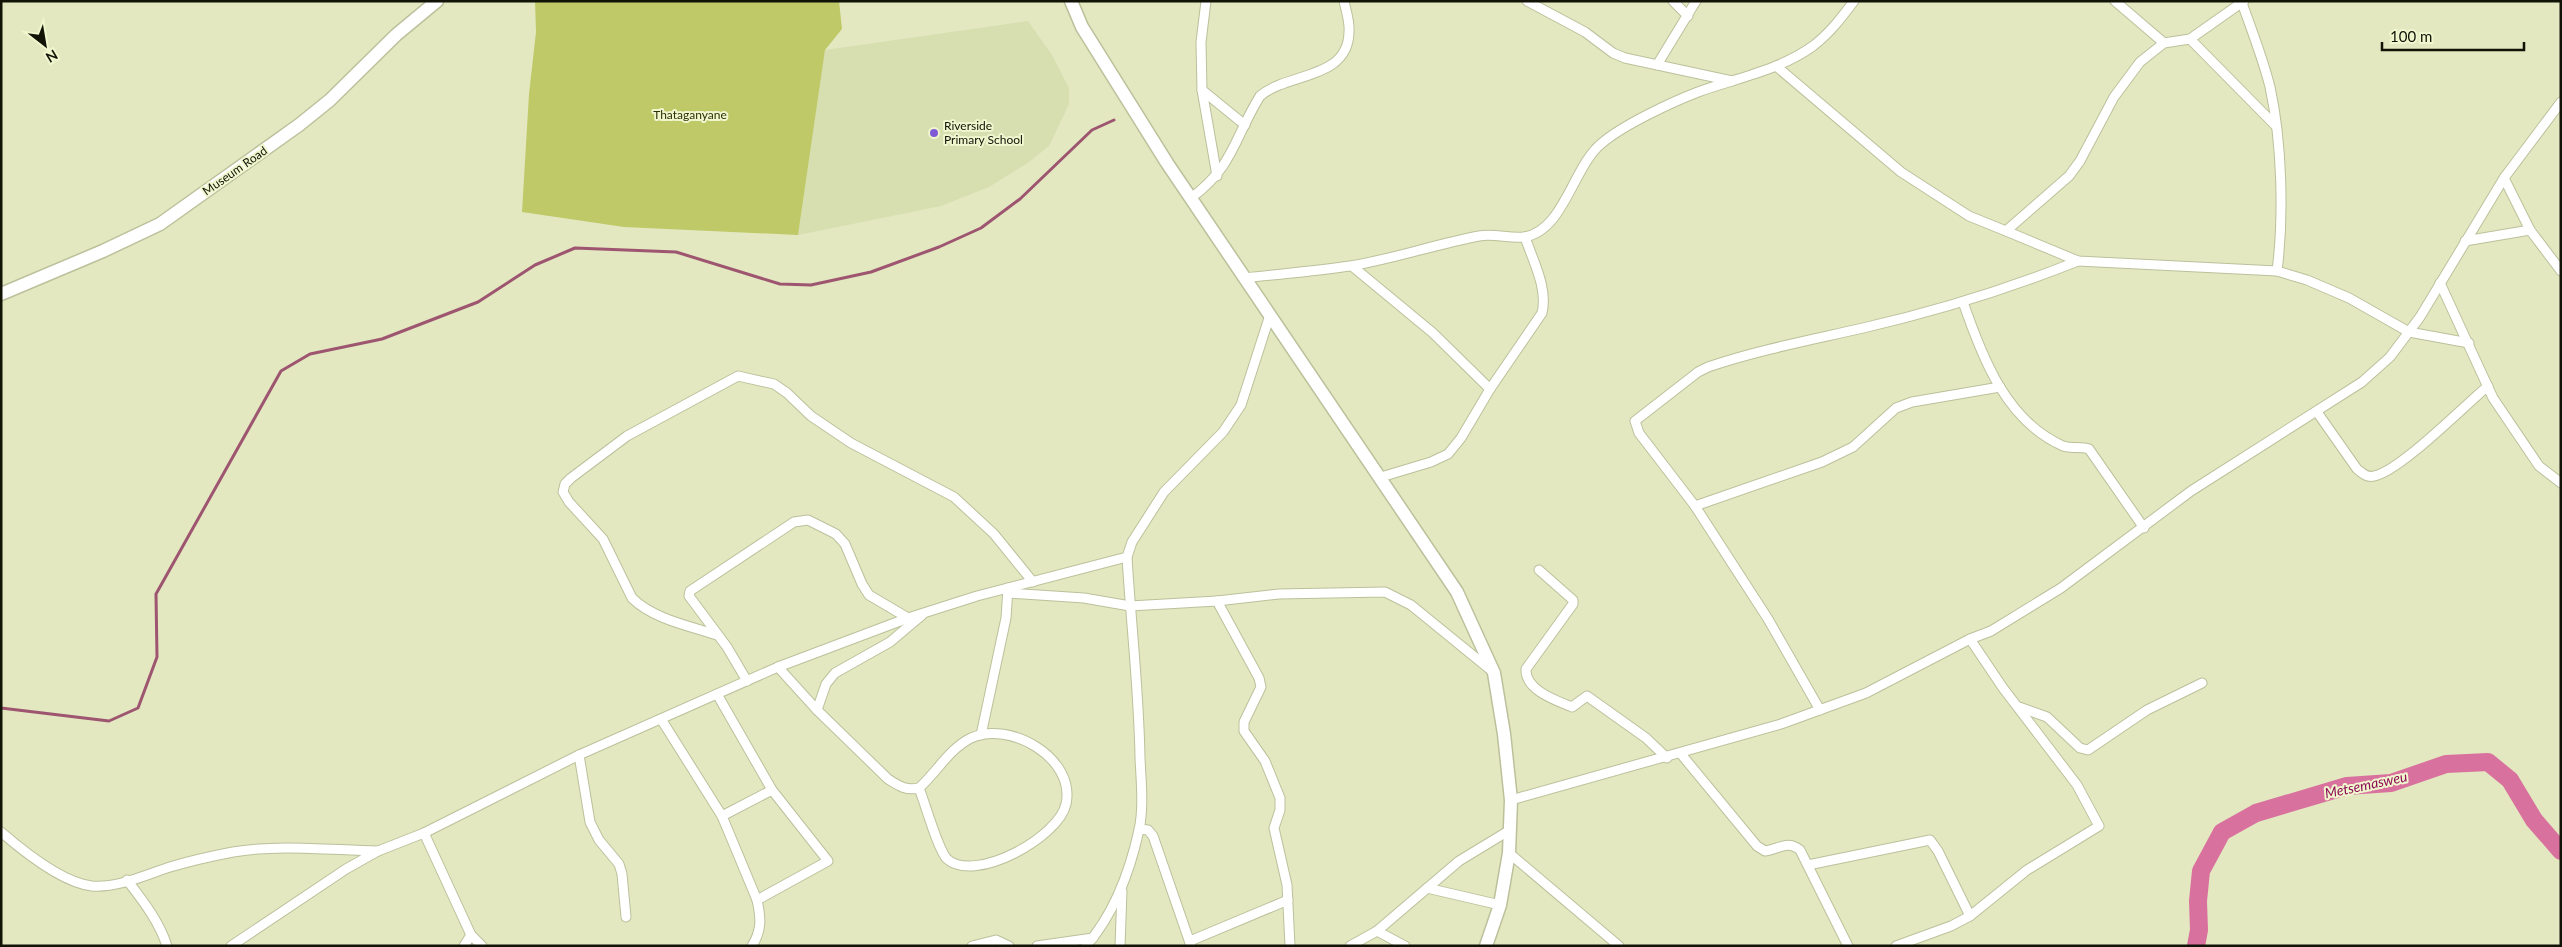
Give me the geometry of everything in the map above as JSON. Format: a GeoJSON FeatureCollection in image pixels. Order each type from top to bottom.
{"type":"FeatureCollection","features":[{"type":"Feature","properties":{"kind":"street","name":"Museum Road"},"geometry":{"type":"LineString","coordinates":[[1,294],[103,251],[160,224],[299,125],[330,100],[396,36],[437,1]]}},
{"type":"Feature","properties":{"kind":"street"},"geometry":{"type":"LineString","coordinates":[[1071,1],[1082,27],[1191,198],[1381,477],[1456,592],[1494,673],[1506,744],[1511,800],[1508,854],[1500,905],[1486,946]]}},
{"type":"Feature","properties":{"kind":"street"},"geometry":{"type":"LineString","coordinates":[[1206,1],[1201,42],[1202,90],[1217,176]]}},
{"type":"Feature","properties":{"kind":"street"},"geometry":{"type":"LineString","coordinates":[[1191,198],[1217,176],[1226,163],[1257,101],[1269,89],[1328,68],[1342,58],[1348,46],[1350,31],[1344,1]]}},
{"type":"Feature","properties":{"kind":"street"},"geometry":{"type":"LineString","coordinates":[[1673,1],[1688,16]]}},
{"type":"Feature","properties":{"kind":"street"},"geometry":{"type":"LineString","coordinates":[[1656,65],[1696,1]]}},
{"type":"Feature","properties":{"kind":"street"},"geometry":{"type":"LineString","coordinates":[[1245,278],[1352,266],[1481,236],[1525,237],[1544,228],[1555,217],[1589,157],[1601,143],[1682,100],[1776,66],[1813,46],[1831,31],[1854,1]]}},
{"type":"Feature","properties":{"kind":"street"},"geometry":{"type":"LineString","coordinates":[[2115,1],[2164,43]]}},
{"type":"Feature","properties":{"kind":"street"},"geometry":{"type":"LineString","coordinates":[[1531,2],[1585,32],[1613,53],[1656,65],[1732,81]]}},
{"type":"Feature","properties":{"kind":"street"},"geometry":{"type":"LineString","coordinates":[[2006,232],[2069,176],[2080,161],[2114,97],[2140,62],[2164,43],[2190,39],[2243,2],[2262,58],[2270,89],[2275,126],[2281,218],[2277,271]]}},
{"type":"Feature","properties":{"kind":"street"},"geometry":{"type":"LineString","coordinates":[[2190,39],[2275,126]]}},
{"type":"Feature","properties":{"kind":"street"},"geometry":{"type":"LineString","coordinates":[[1776,66],[1901,172],[1969,216],[2078,261],[2277,271],[2307,280],[2349,298],[2409,332],[2470,343]]}},
{"type":"Feature","properties":{"kind":"street"},"geometry":{"type":"LineString","coordinates":[[1202,90],[1245,125]]}},
{"type":"Feature","properties":{"kind":"street"},"geometry":{"type":"LineString","coordinates":[[1511,800],[1681,754],[1820,710],[1866,693],[2022,614],[2061,588],[2191,492],[2362,382],[2390,357],[2409,332],[2504,178],[2561,102]]}},
{"type":"Feature","properties":{"kind":"street"},"geometry":{"type":"LineString","coordinates":[[2504,178],[2530,230],[2561,271]]}},
{"type":"Feature","properties":{"kind":"street"},"geometry":{"type":"LineString","coordinates":[[2465,241],[2530,230]]}},
{"type":"Feature","properties":{"kind":"street"},"geometry":{"type":"LineString","coordinates":[[1381,477],[1431,462],[1448,454],[1461,438],[1490,389],[1542,313],[1545,302],[1525,237]]}},
{"type":"Feature","properties":{"kind":"street"},"geometry":{"type":"LineString","coordinates":[[1820,710],[1768,619],[1695,506],[1639,433],[1635,421],[1708,367],[1820,336],[1863,328],[1963,302],[2078,261]]}},
{"type":"Feature","properties":{"kind":"street"},"geometry":{"type":"LineString","coordinates":[[1352,266],[1432,333],[1490,389]]}},
{"type":"Feature","properties":{"kind":"street"},"geometry":{"type":"LineString","coordinates":[[2440,283],[2470,343],[2488,386],[2513,430],[2539,466],[2561,483]]}},
{"type":"Feature","properties":{"kind":"street"},"geometry":{"type":"LineString","coordinates":[[1963,302],[1986,362],[2000,387],[2033,429],[2066,447],[2089,449],[2144,528]]}},
{"type":"Feature","properties":{"kind":"street"},"geometry":{"type":"LineString","coordinates":[[1086,946],[1093,938],[1122,888],[1140,829],[1139,705],[1127,557],[1132,542],[1164,492],[1224,432],[1241,405],[1270,314]]}},
{"type":"Feature","properties":{"kind":"street"},"geometry":{"type":"LineString","coordinates":[[717,635],[666,618],[639,605],[632,598],[603,539],[569,502],[563,492],[565,484],[571,478],[627,436],[692,398],[738,376],[774,384],[787,393],[811,416],[851,443],[954,497],[994,534],[1033,582]]}},
{"type":"Feature","properties":{"kind":"street"},"geometry":{"type":"LineString","coordinates":[[2317,412],[2357,469],[2364,475],[2374,476],[2391,468],[2428,441],[2488,386]]}},
{"type":"Feature","properties":{"kind":"street"},"geometry":{"type":"LineString","coordinates":[[1695,506],[1822,462],[1853,447],[1896,408],[1912,402],[2000,387]]}},
{"type":"Feature","properties":{"kind":"street"},"geometry":{"type":"LineString","coordinates":[[747,681],[717,635],[691,601],[689,596],[690,590],[734,560],[801,520],[819,524],[836,534],[845,544],[862,584],[869,594],[908,618]]}},
{"type":"Feature","properties":{"kind":"street"},"geometry":{"type":"LineString","coordinates":[[231,946],[346,869],[378,851],[424,833],[579,756],[778,667],[926,612],[1127,557]]}},
{"type":"Feature","properties":{"kind":"street"},"geometry":{"type":"LineString","coordinates":[[1539,570],[1573,600],[1573,604],[1526,669],[1526,677],[1531,686],[1572,707],[1587,696],[1646,738],[1667,758]]}},
{"type":"Feature","properties":{"kind":"street"},"geometry":{"type":"LineString","coordinates":[[1008,590],[1084,598],[1130,606],[1217,602],[1279,594],[1385,592],[1410,605],[1494,673]]}},
{"type":"Feature","properties":{"kind":"street"},"geometry":{"type":"LineString","coordinates":[[981,735],[997,666],[1008,590]]}},
{"type":"Feature","properties":{"kind":"street"},"geometry":{"type":"LineString","coordinates":[[1217,602],[1259,678],[1261,687],[1244,722],[1244,731],[1265,761],[1280,798],[1280,810],[1274,828],[1288,900],[1290,946]]}},
{"type":"Feature","properties":{"kind":"street"},"geometry":{"type":"LineString","coordinates":[[816,710],[826,684],[835,674],[852,661],[890,642],[926,612]]}},
{"type":"Feature","properties":{"kind":"street"},"geometry":{"type":"LineString","coordinates":[[1896,946],[1951,926],[1970,916],[2028,870],[2099,826],[2077,785],[2003,688],[1970,639]]}},
{"type":"Feature","properties":{"kind":"street"},"geometry":{"type":"LineString","coordinates":[[778,667],[816,710],[888,779],[900,787],[911,790],[919,788],[953,751],[970,739],[981,735],[997,734],[1035,746],[1050,756],[1061,770],[1066,787],[1066,804],[1060,818],[1050,831],[1016,852],[972,867],[959,866],[944,855],[919,788]]}},
{"type":"Feature","properties":{"kind":"street"},"geometry":{"type":"LineString","coordinates":[[2019,707],[2047,716],[2080,748],[2088,750],[2147,710],[2202,683]]}},
{"type":"Feature","properties":{"kind":"street"},"geometry":{"type":"LineString","coordinates":[[717,694],[772,790],[828,861],[757,900]]}},
{"type":"Feature","properties":{"kind":"street"},"geometry":{"type":"LineString","coordinates":[[661,719],[722,816],[757,900],[761,921],[759,932],[752,946]]}},
{"type":"Feature","properties":{"kind":"street"},"geometry":{"type":"LineString","coordinates":[[1681,754],[1757,846],[1765,850],[1785,844],[1792,844],[1800,850],[1848,946]]}},
{"type":"Feature","properties":{"kind":"street"},"geometry":{"type":"LineString","coordinates":[[579,756],[590,822],[599,840],[619,864],[622,874],[626,917]]}},
{"type":"Feature","properties":{"kind":"street"},"geometry":{"type":"LineString","coordinates":[[722,816],[772,790]]}},
{"type":"Feature","properties":{"kind":"street"},"geometry":{"type":"LineString","coordinates":[[1140,829],[1148,830],[1153,836],[1191,944],[1288,900]]}},
{"type":"Feature","properties":{"kind":"street"},"geometry":{"type":"LineString","coordinates":[[1350,946],[1377,931],[1459,861],[1510,830]]}},
{"type":"Feature","properties":{"kind":"street"},"geometry":{"type":"LineString","coordinates":[[1,832],[25,853],[72,880],[92,886],[117,884],[172,866],[233,852],[272,848],[378,851]]}},
{"type":"Feature","properties":{"kind":"street"},"geometry":{"type":"LineString","coordinates":[[424,833],[471,935],[482,946]]}},
{"type":"Feature","properties":{"kind":"street"},"geometry":{"type":"LineString","coordinates":[[1808,865],[1930,840],[1938,851],[1970,916]]}},
{"type":"Feature","properties":{"kind":"street"},"geometry":{"type":"LineString","coordinates":[[1508,854],[1620,946]]}},
{"type":"Feature","properties":{"kind":"street"},"geometry":{"type":"LineString","coordinates":[[127,880],[162,931],[167,946]]}},
{"type":"Feature","properties":{"kind":"street"},"geometry":{"type":"LineString","coordinates":[[1120,946],[1122,888]]}},
{"type":"Feature","properties":{"kind":"street"},"geometry":{"type":"LineString","coordinates":[[1427,888],[1500,905]]}},
{"type":"Feature","properties":{"kind":"street"},"geometry":{"type":"LineString","coordinates":[[1377,931],[1405,946]]}},
{"type":"Feature","properties":{"kind":"street"},"geometry":{"type":"LineString","coordinates":[[464,946],[471,935]]}},
{"type":"Feature","properties":{"kind":"street"},"geometry":{"type":"LineString","coordinates":[[1037,946],[1093,938]]}},
{"type":"Feature","properties":{"kind":"street"},"geometry":{"type":"LineString","coordinates":[[972,946],[996,940],[1010,946]]}},
{"type":"Feature","properties":{"kind":"shaded area","name":"Riverside Primary School"},"geometry":{"type":"Polygon","coordinates":[[[1028,21],[1052,55],[1069,88],[1069,104],[1049,146],[1029,162],[989,187],[941,206],[798,235],[825,50],[1028,21]]]}},
{"type":"Feature","properties":{"kind":"green space","name":"Thataganyane"},"geometry":{"type":"Polygon","coordinates":[[[535,1],[839,1],[842,29],[825,50],[798,235],[624,227],[522,212],[529,94],[536,32],[535,1]]]}},
{"type":"Feature","properties":{"kind":"waterway"},"geometry":{"type":"LineString","coordinates":[[1,708],[109,721],[138,708],[157,657],[156,594],[281,371],[310,354],[382,339],[478,302],[535,265],[575,248],[676,252],[780,284],[811,285],[871,272],[939,247],[981,228],[1020,199],[1092,130],[1114,120]]}},
{"type":"Feature","properties":{"kind":"waterway","name":"Metsemasweu"},"geometry":{"type":"LineString","coordinates":[[2196,946],[2199,930],[2198,901],[2201,871],[2222,832],[2256,813],[2347,786],[2391,783],[2446,764],[2488,762],[2510,780],[2534,820],[2561,851]]}},
{"type":"Feature","properties":{"kind":"place","name":"Riverside Primary School"},"geometry":{"type":"Point","coordinates":[934,133]}}]}
